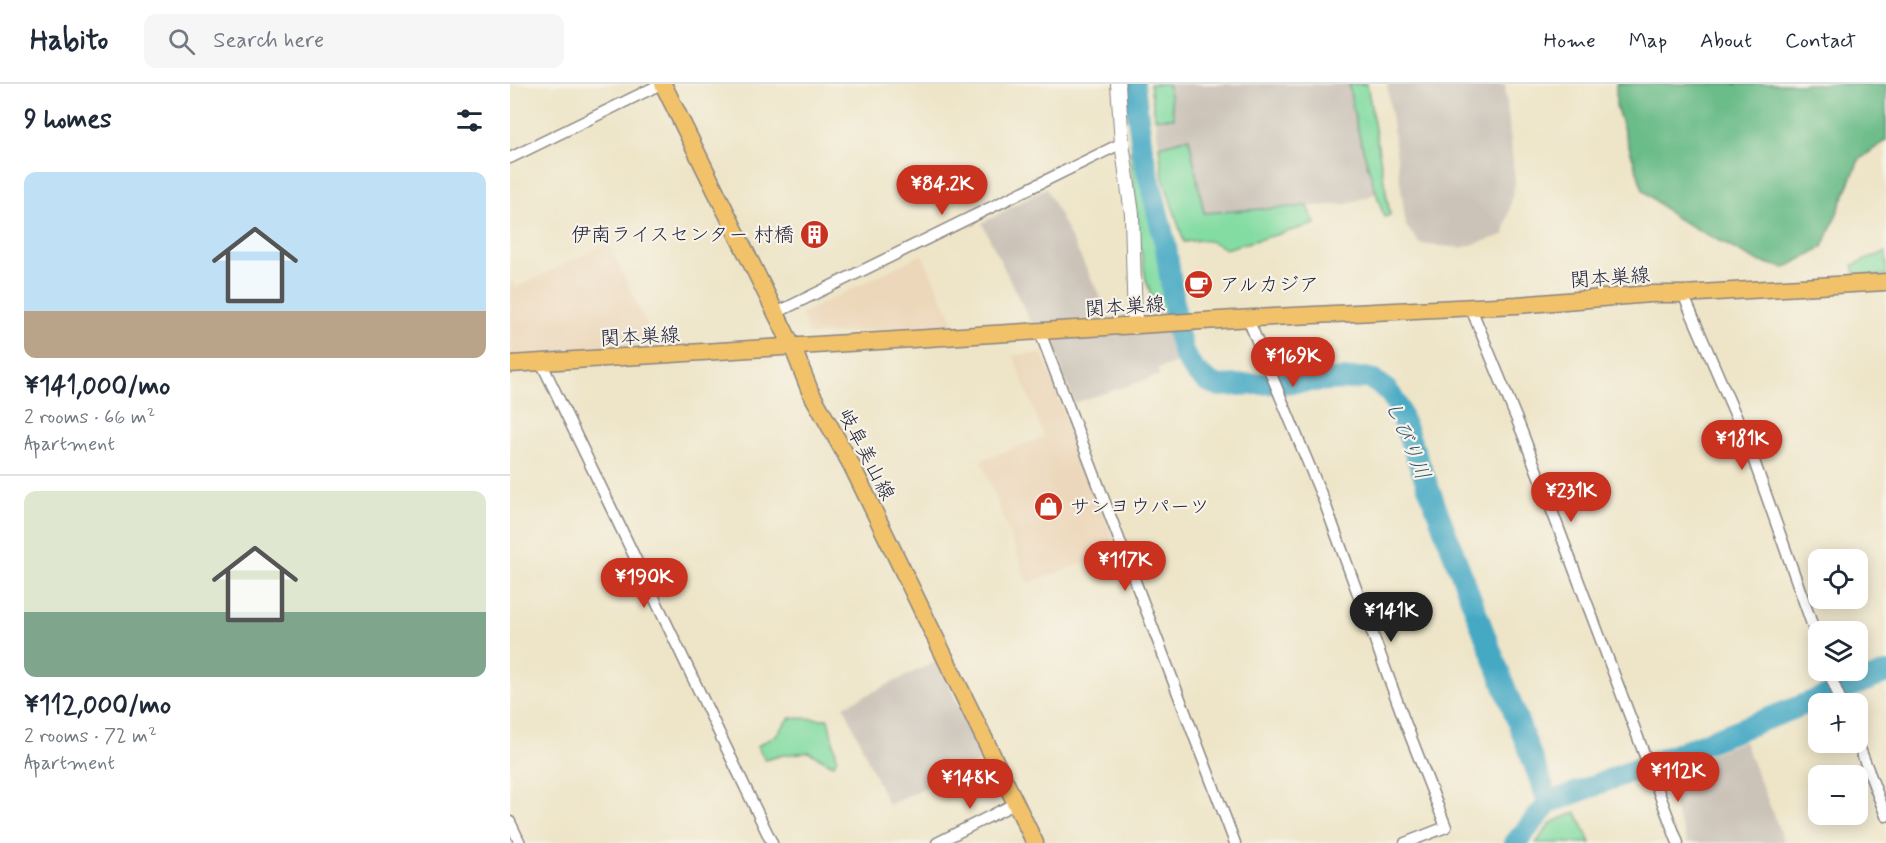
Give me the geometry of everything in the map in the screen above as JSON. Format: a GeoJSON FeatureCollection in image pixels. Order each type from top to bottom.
{"type":"FeatureCollection","features":[{"type":"Feature","properties":{"kind":"main road","name":"岐阜美山線"},"geometry":{"type":"LineString","coordinates":[[662,84],[793,348],[810,392],[852,466],[1035,843]]}},
{"type":"Feature","properties":{"kind":"main road","name":"関本巣線"},"geometry":{"type":"LineString","coordinates":[[510,364],[1187,322],[1437,310],[1650,294],[1886,282]]}},
{"type":"Feature","properties":{"kind":"street"},"geometry":{"type":"LineString","coordinates":[[510,158],[662,84]]}},
{"type":"Feature","properties":{"kind":"street"},"geometry":{"type":"LineString","coordinates":[[1118,84],[1122,143],[1132,214],[1135,327]]}},
{"type":"Feature","properties":{"kind":"street"},"geometry":{"type":"LineString","coordinates":[[776,313],[1122,143]]}},
{"type":"Feature","properties":{"kind":"street"},"geometry":{"type":"LineString","coordinates":[[1683,294],[1748,444],[1811,621]]}},
{"type":"Feature","properties":{"kind":"street"},"geometry":{"type":"LineString","coordinates":[[1470,306],[1506,390],[1678,843]]}},
{"type":"Feature","properties":{"kind":"street"},"geometry":{"type":"LineString","coordinates":[[1248,319],[1324,501],[1402,717],[1446,827],[1405,843]]}},
{"type":"Feature","properties":{"kind":"street"},"geometry":{"type":"LineString","coordinates":[[1040,332],[1235,843]]}},
{"type":"Feature","properties":{"kind":"street"},"geometry":{"type":"LineString","coordinates":[[541,362],[772,843]]}},
{"type":"Feature","properties":{"kind":"street"},"geometry":{"type":"LineString","coordinates":[[1862,753],[1886,816]]}},
{"type":"Feature","properties":{"kind":"street"},"geometry":{"type":"LineString","coordinates":[[937,843],[1016,803]]}},
{"type":"Feature","properties":{"kind":"street"},"geometry":{"type":"LineString","coordinates":[[510,822],[520,843]]}},
{"type":"Feature","properties":{"kind":"shaded area"},"geometry":{"type":"Polygon","coordinates":[[[1168,84],[1349,84],[1351,102],[1377,193],[1347,204],[1204,213],[1189,138],[1159,146],[1155,118],[1174,118],[1168,84]]]}},
{"type":"Feature","properties":{"kind":"shaded area"},"geometry":{"type":"Polygon","coordinates":[[[1387,84],[1505,84],[1515,183],[1504,235],[1461,248],[1420,244],[1406,226],[1387,84]]]}},
{"type":"Feature","properties":{"kind":"shaded area"},"geometry":{"type":"Polygon","coordinates":[[[1046,188],[1111,318],[1031,323],[982,223],[1046,188]]]}},
{"type":"Feature","properties":{"kind":"shaded area"},"geometry":{"type":"Polygon","coordinates":[[[608,243],[656,344],[520,354],[520,357],[510,358],[510,283],[514,282],[515,288],[608,243]]]}},
{"type":"Feature","properties":{"kind":"shaded area"},"geometry":{"type":"Polygon","coordinates":[[[922,254],[955,325],[810,335],[801,314],[922,254]]]}},
{"type":"Feature","properties":{"kind":"shaded area"},"geometry":{"type":"Polygon","coordinates":[[[1172,331],[1183,360],[1157,369],[1160,375],[1074,403],[1051,340],[1172,331]]]}},
{"type":"Feature","properties":{"kind":"shaded area","name":"サンヨウパーツ"},"geometry":{"type":"Polygon","coordinates":[[[1042,353],[1117,551],[1028,583],[981,460],[1044,437],[1013,355],[1042,353]]]}},
{"type":"Feature","properties":{"kind":"shaded area"},"geometry":{"type":"Polygon","coordinates":[[[937,661],[984,759],[888,805],[844,706],[937,661]]]}},
{"type":"Feature","properties":{"kind":"shaded area"},"geometry":{"type":"Polygon","coordinates":[[[1744,741],[1784,841],[1778,843],[1688,843],[1660,772],[1744,741]]]}},
{"type":"Feature","properties":{"kind":"green space"},"geometry":{"type":"Polygon","coordinates":[[[1150,84],[1168,84],[1174,118],[1155,118],[1150,84]]]}},
{"type":"Feature","properties":{"kind":"green space"},"geometry":{"type":"Polygon","coordinates":[[[1349,84],[1367,84],[1390,215],[1384,217],[1359,134],[1349,84]]]}},
{"type":"Feature","properties":{"kind":"green space"},"geometry":{"type":"Polygon","coordinates":[[[1616,84],[1886,84],[1886,140],[1859,160],[1823,247],[1785,268],[1757,261],[1674,217],[1643,190],[1616,106],[1616,84]]]}},
{"type":"Feature","properties":{"kind":"green space"},"geometry":{"type":"Polygon","coordinates":[[[1189,138],[1204,213],[1308,206],[1315,224],[1225,249],[1215,243],[1205,241],[1184,242],[1163,178],[1159,146],[1189,138]]]}},
{"type":"Feature","properties":{"kind":"green space"},"geometry":{"type":"Polygon","coordinates":[[[1136,148],[1172,311],[1157,312],[1146,280],[1138,234],[1130,150],[1136,148]]]}},
{"type":"Feature","properties":{"kind":"green space"},"geometry":{"type":"Polygon","coordinates":[[[1886,252],[1886,275],[1856,277],[1853,265],[1886,252]]]}},
{"type":"Feature","properties":{"kind":"green space"},"geometry":{"type":"Polygon","coordinates":[[[790,718],[828,719],[837,758],[833,765],[809,752],[765,760],[757,746],[775,736],[790,718]]]}},
{"type":"Feature","properties":{"kind":"green space"},"geometry":{"type":"Polygon","coordinates":[[[1576,812],[1591,843],[1536,843],[1551,823],[1576,812]]]}},
{"type":"Feature","properties":{"kind":"waterway","name":"しびり川"},"geometry":{"type":"LineString","coordinates":[[1134,84],[1142,149],[1166,247],[1178,333],[1184,355],[1195,371],[1207,381],[1220,386],[1366,378],[1380,384],[1390,394],[1396,403],[1549,803]]}},
{"type":"Feature","properties":{"kind":"waterway"},"geometry":{"type":"LineString","coordinates":[[1515,843],[1549,803],[1886,673]]}},
{"type":"Feature","properties":{"kind":"place","name":"伊南ライスセンター 村橋"},"geometry":{"type":"Point","coordinates":[815,234]}},
{"type":"Feature","properties":{"kind":"place","name":"アルカジア"},"geometry":{"type":"Point","coordinates":[1199,284]}},
{"type":"Feature","properties":{"kind":"place","name":"サンヨウパーツ"},"geometry":{"type":"Point","coordinates":[1049,506]}}]}
